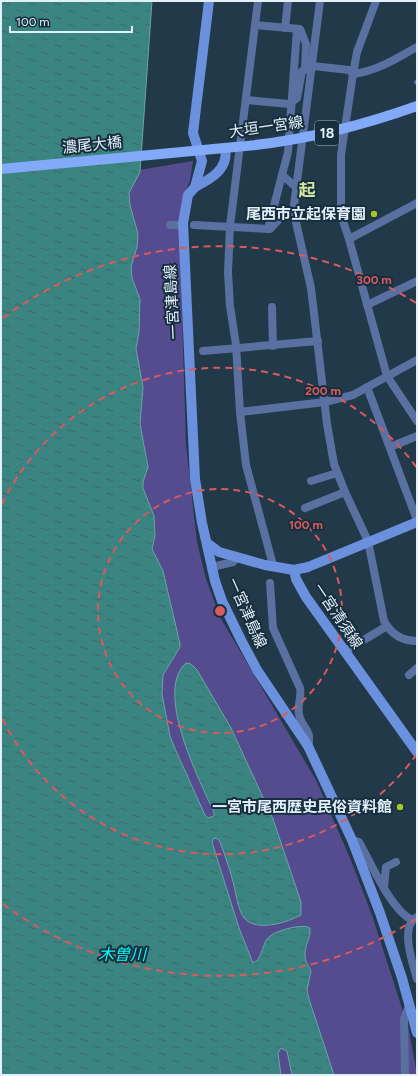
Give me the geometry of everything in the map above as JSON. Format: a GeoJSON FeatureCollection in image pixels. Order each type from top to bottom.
{"type":"FeatureCollection","features":[{"type":"Feature","properties":{"kind":"main road","name":"一宮津島線"},"geometry":{"type":"LineString","coordinates":[[208,1],[193,133],[202,161],[195,187],[188,195],[185,207],[184,247],[195,479],[210,563],[222,601],[242,642],[257,670],[308,746],[352,840],[380,913],[402,978],[409,1006],[416,1017],[417,1033]]}},
{"type":"Feature","properties":{"kind":"main road","name":"大垣一宮線"},"geometry":{"type":"LineString","coordinates":[[187,151],[274,143],[326,133],[360,125],[417,106]]}},
{"type":"Feature","properties":{"kind":"main road"},"geometry":{"type":"LineString","coordinates":[[195,187],[210,180],[217,173],[224,162],[230,147]]}},
{"type":"Feature","properties":{"kind":"main road","name":"濃尾大橋"},"geometry":{"type":"LineString","coordinates":[[1,169],[187,151]]}},
{"type":"Feature","properties":{"kind":"main road"},"geometry":{"type":"LineString","coordinates":[[207,543],[219,552],[265,565],[273,565],[294,570],[308,567],[417,521]]}},
{"type":"Feature","properties":{"kind":"main road","name":"一宮清須線"},"geometry":{"type":"LineString","coordinates":[[294,570],[296,579],[306,597],[344,652],[414,741],[417,752]]}},
{"type":"Feature","properties":{"kind":"street"},"geometry":{"type":"LineString","coordinates":[[258,1],[247,100],[230,226],[228,289],[236,348],[240,412],[246,465],[273,565]]}},
{"type":"Feature","properties":{"kind":"street"},"geometry":{"type":"LineString","coordinates":[[285,28],[288,1]]}},
{"type":"Feature","properties":{"kind":"street"},"geometry":{"type":"LineString","coordinates":[[320,1],[313,66],[306,105],[294,205],[295,215],[311,288],[331,450],[337,473],[368,541],[381,610],[387,626],[389,630],[406,641],[417,641]]}},
{"type":"Feature","properties":{"kind":"street"},"geometry":{"type":"LineString","coordinates":[[376,1],[357,52],[341,155],[341,215],[387,376],[417,421]]}},
{"type":"Feature","properties":{"kind":"street"},"geometry":{"type":"LineString","coordinates":[[255,25],[300,29],[306,44],[305,69]]}},
{"type":"Feature","properties":{"kind":"street"},"geometry":{"type":"LineString","coordinates":[[268,228],[288,152],[297,29]]}},
{"type":"Feature","properties":{"kind":"street"},"geometry":{"type":"LineString","coordinates":[[354,74],[385,64],[417,47]]}},
{"type":"Feature","properties":{"kind":"street"},"geometry":{"type":"LineString","coordinates":[[247,100],[289,104],[297,98],[302,71],[313,66],[349,70],[354,74]]}},
{"type":"Feature","properties":{"kind":"street"},"geometry":{"type":"LineString","coordinates":[[282,175],[297,188]]}},
{"type":"Feature","properties":{"kind":"street"},"geometry":{"type":"LineString","coordinates":[[349,239],[417,203]]}},
{"type":"Feature","properties":{"kind":"street"},"geometry":{"type":"LineString","coordinates":[[194,225],[270,229],[280,217],[295,215]]}},
{"type":"Feature","properties":{"kind":"street"},"geometry":{"type":"LineString","coordinates":[[367,305],[417,281]]}},
{"type":"Feature","properties":{"kind":"street"},"geometry":{"type":"LineString","coordinates":[[272,307],[273,346]]}},
{"type":"Feature","properties":{"kind":"street"},"geometry":{"type":"LineString","coordinates":[[203,352],[318,341]]}},
{"type":"Feature","properties":{"kind":"street"},"geometry":{"type":"LineString","coordinates":[[240,412],[325,402],[353,395],[417,360]]}},
{"type":"Feature","properties":{"kind":"street"},"geometry":{"type":"LineString","coordinates":[[368,387],[417,521]]}},
{"type":"Feature","properties":{"kind":"street"},"geometry":{"type":"LineString","coordinates":[[390,448],[417,436]]}},
{"type":"Feature","properties":{"kind":"street"},"geometry":{"type":"LineString","coordinates":[[311,481],[337,473]]}},
{"type":"Feature","properties":{"kind":"street"},"geometry":{"type":"LineString","coordinates":[[305,508],[345,492]]}},
{"type":"Feature","properties":{"kind":"street"},"geometry":{"type":"LineString","coordinates":[[216,566],[233,562],[237,557]]}},
{"type":"Feature","properties":{"kind":"street"},"geometry":{"type":"LineString","coordinates":[[270,583],[273,628],[300,688],[301,695],[299,715],[309,732],[310,739],[308,746]]}},
{"type":"Feature","properties":{"kind":"street"},"geometry":{"type":"LineString","coordinates":[[344,652],[387,626]]}},
{"type":"Feature","properties":{"kind":"street"},"geometry":{"type":"LineString","coordinates":[[409,675],[417,668]]}},
{"type":"Feature","properties":{"kind":"street"},"geometry":{"type":"LineString","coordinates":[[352,840],[359,842],[384,887],[401,912],[414,918],[408,927],[408,937],[417,979]]}},
{"type":"Feature","properties":{"kind":"street"},"geometry":{"type":"LineString","coordinates":[[384,887],[386,867],[396,862]]}},
{"type":"Feature","properties":{"kind":"street"},"geometry":{"type":"LineString","coordinates":[[406,1075],[404,1019],[409,1006]]}},
{"type":"Feature","properties":{"kind":"shaded area"},"geometry":{"type":"Polygon","coordinates":[[[193,161],[190,181],[183,197],[179,218],[186,445],[197,542],[206,579],[220,617],[316,780],[350,858],[372,915],[409,1030],[417,1075],[323,1075],[262,962],[250,969],[208,848],[217,816],[212,820],[204,818],[165,748],[144,520],[125,264],[128,193],[139,170],[193,161]]]}},
{"type":"Feature","properties":{"kind":"shaded area"},"geometry":{"type":"Polygon","coordinates":[[[281,1047],[287,1050],[293,1075],[278,1075],[277,1053],[281,1047]]]}},
{"type":"Feature","properties":{"kind":"water","name":"木曽川"},"geometry":{"type":"Polygon","coordinates":[[[1,1],[152,1],[140,172],[129,193],[130,205],[138,234],[137,247],[131,267],[132,278],[140,299],[139,332],[136,349],[143,387],[140,424],[148,467],[143,482],[143,488],[154,516],[155,536],[152,549],[163,571],[180,644],[180,647],[163,675],[162,694],[170,736],[205,815],[208,818],[214,816],[214,812],[190,758],[182,736],[177,714],[175,694],[177,676],[186,663],[191,664],[197,670],[231,728],[273,819],[301,902],[301,915],[289,920],[281,923],[257,925],[245,919],[238,905],[231,874],[220,842],[218,839],[214,838],[212,842],[239,928],[253,963],[258,959],[265,942],[270,936],[295,927],[301,926],[310,928],[310,935],[305,953],[306,960],[311,971],[307,990],[334,1075],[292,1075],[287,1051],[281,1048],[278,1053],[281,1075],[1,1075],[1,1]]]}},
{"type":"Feature","properties":{"kind":"place","name":"尾西市立起保育園"},"geometry":{"type":"Point","coordinates":[374,214]}},
{"type":"Feature","properties":{"kind":"place","name":"一宮市尾西歴史民俗資料館"},"geometry":{"type":"Point","coordinates":[400,807]}},
{"type":"Feature","properties":{"kind":"district","name":"起"},"geometry":{"type":"Point","coordinates":[307,190]}}]}
